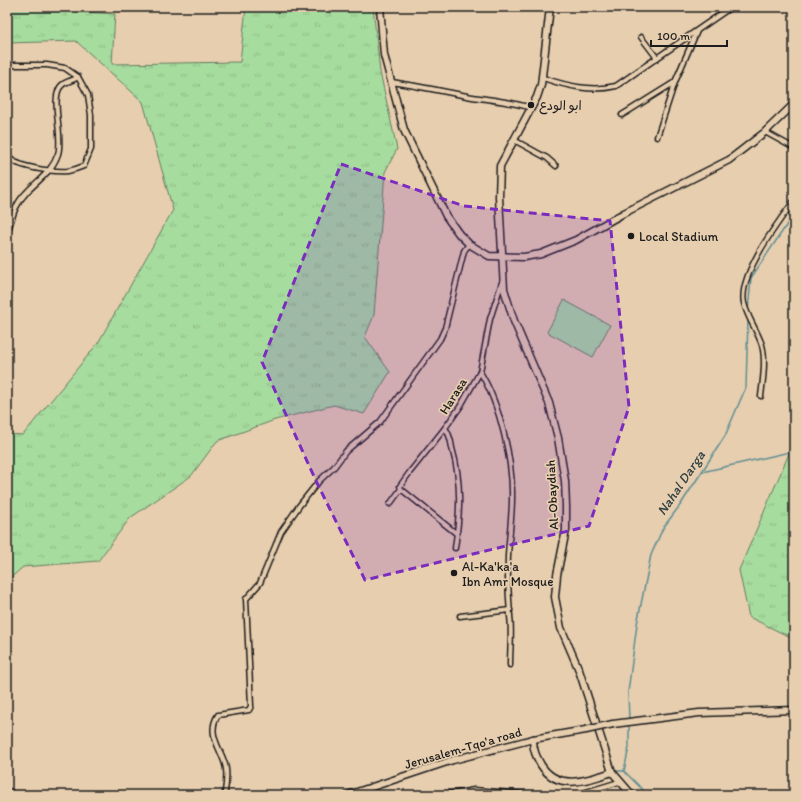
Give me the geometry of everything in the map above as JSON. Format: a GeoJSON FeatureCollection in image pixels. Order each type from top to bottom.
{"type":"FeatureCollection","features":[{"type":"Feature","properties":{"kind":"main road"},"geometry":{"type":"LineString","coordinates":[[380,7],[382,42],[404,130],[435,196],[450,222],[469,244],[489,256],[501,258],[524,257],[540,254],[576,240],[729,160],[766,132],[794,104]]}},
{"type":"Feature","properties":{"kind":"main road","name":"Al-Obaydiah"},"geometry":{"type":"LineString","coordinates":[[550,7],[543,78],[531,108],[500,166],[498,197],[503,280],[507,301],[549,403],[558,438],[565,481],[566,530],[557,575],[555,597],[556,610],[561,628],[579,670],[612,772],[619,782],[632,795]]}},
{"type":"Feature","properties":{"kind":"main road","name":"Jerusalem-Tqo'a road"},"geometry":{"type":"LineString","coordinates":[[348,795],[453,760],[533,739],[613,724],[699,713],[794,710]]}},
{"type":"Feature","properties":{"kind":"main road"},"geometry":{"type":"LineString","coordinates":[[533,739],[534,752],[545,771],[557,780],[566,783],[582,782],[612,772]]}},
{"type":"Feature","properties":{"kind":"main road"},"geometry":{"type":"LineString","coordinates":[[7,791],[13,795]]}},
{"type":"Feature","properties":{"kind":"street"},"geometry":{"type":"LineString","coordinates":[[543,78],[562,85],[603,89],[616,86],[731,7]]}},
{"type":"Feature","properties":{"kind":"street"},"geometry":{"type":"LineString","coordinates":[[658,137],[675,82],[698,29]]}},
{"type":"Feature","properties":{"kind":"street"},"geometry":{"type":"LineString","coordinates":[[641,37],[658,58]]}},
{"type":"Feature","properties":{"kind":"street"},"geometry":{"type":"LineString","coordinates":[[7,65],[47,65],[65,68],[78,77],[88,95],[91,115],[91,149],[84,166],[69,171],[50,170],[29,167],[11,160],[7,156]]}},
{"type":"Feature","properties":{"kind":"street"},"geometry":{"type":"LineString","coordinates":[[7,234],[14,210],[25,193],[50,170],[58,154],[60,132],[56,114],[58,90],[61,85],[78,77]]}},
{"type":"Feature","properties":{"kind":"street"},"geometry":{"type":"LineString","coordinates":[[391,82],[435,88],[467,96],[511,101],[531,108]]}},
{"type":"Feature","properties":{"kind":"street"},"geometry":{"type":"LineString","coordinates":[[622,115],[675,82]]}},
{"type":"Feature","properties":{"kind":"street"},"geometry":{"type":"LineString","coordinates":[[766,132],[794,148]]}},
{"type":"Feature","properties":{"kind":"street"},"geometry":{"type":"LineString","coordinates":[[514,140],[547,158],[556,166]]}},
{"type":"Feature","properties":{"kind":"street"},"geometry":{"type":"LineString","coordinates":[[761,396],[762,344],[743,302],[745,284],[756,256],[794,200]]}},
{"type":"Feature","properties":{"kind":"street"},"geometry":{"type":"LineString","coordinates":[[225,792],[226,768],[217,747],[214,725],[218,715],[248,710],[251,706],[246,599],[260,583],[281,532],[299,506],[319,481],[334,467],[346,451],[380,422],[440,340],[445,328],[464,251],[469,244]]}},
{"type":"Feature","properties":{"kind":"street","name":"Harasa"},"geometry":{"type":"LineString","coordinates":[[455,548],[460,510],[459,480],[453,451],[445,428],[460,407],[480,372],[490,319],[503,280]]}},
{"type":"Feature","properties":{"kind":"street"},"geometry":{"type":"LineString","coordinates":[[480,372],[498,417],[510,463],[512,498],[508,555],[510,665]]}},
{"type":"Feature","properties":{"kind":"street"},"geometry":{"type":"LineString","coordinates":[[390,504],[401,489],[401,484],[445,428]]}},
{"type":"Feature","properties":{"kind":"street"},"geometry":{"type":"LineString","coordinates":[[401,489],[457,534]]}},
{"type":"Feature","properties":{"kind":"street"},"geometry":{"type":"LineString","coordinates":[[460,616],[510,610]]}},
{"type":"Feature","properties":{"kind":"street"},"geometry":{"type":"LineString","coordinates":[[576,795],[619,782]]}},
{"type":"Feature","properties":{"kind":"street"},"geometry":{"type":"LineString","coordinates":[[427,795],[457,794],[474,790],[535,795]]}},
{"type":"Feature","properties":{"kind":"highlighted area"},"geometry":{"type":"Polygon","coordinates":[[[341,164],[464,206],[610,221],[629,407],[589,526],[365,580],[317,483],[262,362],[341,164]]]}},
{"type":"Feature","properties":{"kind":"green space"},"geometry":{"type":"Polygon","coordinates":[[[7,7],[36,7],[36,9],[115,14],[112,64],[240,62],[246,7],[373,7],[380,72],[397,149],[385,172],[374,315],[365,337],[390,372],[364,414],[334,405],[275,420],[217,441],[191,476],[130,518],[98,561],[23,567],[7,581],[7,434],[23,435],[98,343],[173,210],[143,102],[76,41],[7,43],[7,7]]]}},
{"type":"Feature","properties":{"kind":"green space"},"geometry":{"type":"Polygon","coordinates":[[[564,300],[610,325],[593,357],[547,332],[564,300]]]}},
{"type":"Feature","properties":{"kind":"green space"},"geometry":{"type":"Polygon","coordinates":[[[794,442],[794,639],[749,617],[739,570],[794,442]]]}},
{"type":"Feature","properties":{"kind":"waterway","name":"Nahal Darga"},"geometry":{"type":"LineString","coordinates":[[748,311],[751,278],[794,214]]}},
{"type":"Feature","properties":{"kind":"waterway","name":"Nahal Darga"},"geometry":{"type":"LineString","coordinates":[[629,721],[628,692],[637,624],[651,555],[663,528],[681,504],[725,436],[746,387],[748,319]]}},
{"type":"Feature","properties":{"kind":"waterway"},"geometry":{"type":"LineString","coordinates":[[702,472],[794,451]]}},
{"type":"Feature","properties":{"kind":"waterway","name":"Nahal Darga"},"geometry":{"type":"LineString","coordinates":[[617,771],[624,771],[629,747],[629,725]]}},
{"type":"Feature","properties":{"kind":"waterway"},"geometry":{"type":"LineString","coordinates":[[624,771],[648,795]]}},
{"type":"Feature","properties":{"kind":"place","name":"ابو الودع"},"geometry":{"type":"Point","coordinates":[531,105]}},
{"type":"Feature","properties":{"kind":"place","name":"Local Stadium"},"geometry":{"type":"Point","coordinates":[631,236]}},
{"type":"Feature","properties":{"kind":"place","name":"Al-Ka'ka'a Ibn Amr Mosque"},"geometry":{"type":"Point","coordinates":[454,573]}}]}
